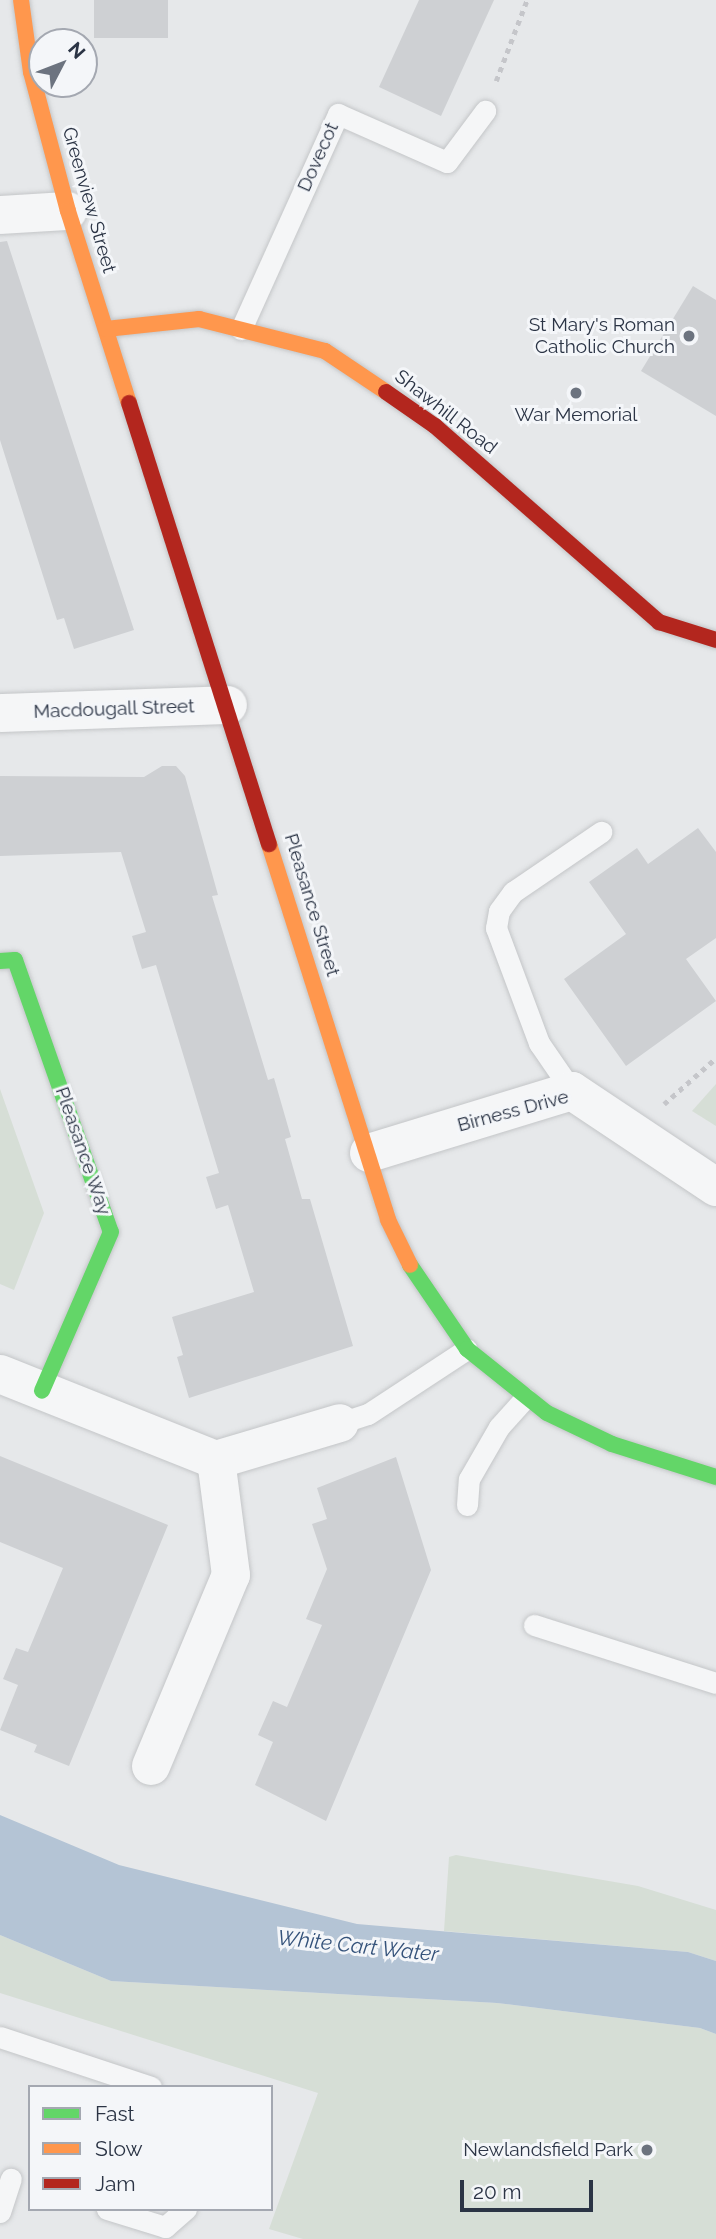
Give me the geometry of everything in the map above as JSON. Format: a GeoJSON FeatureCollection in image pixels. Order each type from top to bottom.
{"type":"FeatureCollection","features":[{"type":"Feature","properties":{"kind":"street","name":"Greenview Street"},"geometry":{"type":"LineString","coordinates":[[14,13],[68,211],[106,328]]}},
{"type":"Feature","properties":{"kind":"street"},"geometry":{"type":"LineString","coordinates":[[0,215],[68,211]]}},
{"type":"Feature","properties":{"kind":"street","name":"Shawhill Road"},"geometry":{"type":"LineString","coordinates":[[106,328],[199,319],[325,351],[364,374],[506,486],[659,622],[716,640]]}},
{"type":"Feature","properties":{"kind":"street","name":"Pleasance Street"},"geometry":{"type":"LineString","coordinates":[[106,328],[228,705],[388,1220],[416,1279],[467,1349],[525,1398],[577,1428],[644,1456],[716,1477]]}},
{"type":"Feature","properties":{"kind":"street","name":"Macdougall Street"},"geometry":{"type":"LineString","coordinates":[[0,713],[228,705]]}},
{"type":"Feature","properties":{"kind":"street","name":"Pleasance Way"},"geometry":{"type":"LineString","coordinates":[[0,961],[15,960],[111,1232],[42,1391]]}},
{"type":"Feature","properties":{"kind":"street","name":"Birness Drive"},"geometry":{"type":"LineString","coordinates":[[369,1153],[572,1091],[716,1187]]}},
{"type":"Feature","properties":{"kind":"street"},"geometry":{"type":"LineString","coordinates":[[0,1374],[216,1461],[340,1423]]}},
{"type":"Feature","properties":{"kind":"street"},"geometry":{"type":"LineString","coordinates":[[151,1766],[231,1576],[216,1461]]}},
{"type":"Feature","properties":{"kind":"lane","name":"Dovecot"},"geometry":{"type":"LineString","coordinates":[[241,328],[338,114],[447,162],[485,111]]}},
{"type":"Feature","properties":{"kind":"lane"},"geometry":{"type":"LineString","coordinates":[[572,1091],[539,1043],[496,928],[499,911],[513,892],[601,832]]}},
{"type":"Feature","properties":{"kind":"lane"},"geometry":{"type":"LineString","coordinates":[[340,1423],[368,1414],[467,1349]]}},
{"type":"Feature","properties":{"kind":"lane"},"geometry":{"type":"LineString","coordinates":[[467,1505],[469,1479],[499,1427],[525,1398]]}},
{"type":"Feature","properties":{"kind":"lane"},"geometry":{"type":"LineString","coordinates":[[534,1625],[716,1683]]}},
{"type":"Feature","properties":{"kind":"lane"},"geometry":{"type":"LineString","coordinates":[[0,2037],[145,2085]]}},
{"type":"Feature","properties":{"kind":"lane"},"geometry":{"type":"LineString","coordinates":[[0,2213],[13,2180]]}},
{"type":"Feature","properties":{"kind":"lane"},"geometry":{"type":"LineString","coordinates":[[113,2211],[165,2227],[184,2211]]}},
{"type":"Feature","properties":{"kind":"path"},"geometry":{"type":"LineString","coordinates":[[485,111],[527,0]]}},
{"type":"Feature","properties":{"kind":"path"},"geometry":{"type":"LineString","coordinates":[[634,1131],[716,1058]]}},
{"type":"Feature","properties":{"kind":"shaded area"},"geometry":{"type":"Polygon","coordinates":[[[716,1084],[716,1126],[692,1111],[716,1084]]]}},
{"type":"Feature","properties":{"kind":"shaded area"},"geometry":{"type":"Polygon","coordinates":[[[0,1089],[44,1213],[14,1290],[0,1284],[0,1089]]]}},
{"type":"Feature","properties":{"kind":"shaded area"},"geometry":{"type":"Polygon","coordinates":[[[456,1855],[638,1886],[716,1910],[716,1961],[688,1952],[444,1931],[449,1857],[456,1855]]]}},
{"type":"Feature","properties":{"kind":"shaded area"},"geometry":{"type":"Polygon","coordinates":[[[0,1935],[111,1981],[497,2003],[700,2028],[716,2034],[716,2239],[303,2239],[269,2229],[318,2093],[0,1993],[0,1935]]]}},
{"type":"Feature","properties":{"kind":"water","name":"White Cart Water"},"geometry":{"type":"Polygon","coordinates":[[[0,1815],[119,1865],[357,1924],[688,1952],[716,1961],[716,2034],[700,2028],[497,2003],[111,1981],[0,1935],[0,1815]]]}},
{"type":"Feature","properties":{"kind":"building"},"geometry":{"type":"Polygon","coordinates":[[[94,0],[168,0],[168,38],[98,38],[98,28],[94,28],[94,0]]]}},
{"type":"Feature","properties":{"kind":"building"},"geometry":{"type":"Polygon","coordinates":[[[419,0],[494,0],[441,116],[379,87],[419,0]]]}},
{"type":"Feature","properties":{"kind":"building"},"geometry":{"type":"Polygon","coordinates":[[[7,241],[134,630],[74,649],[64,618],[57,620],[0,440],[0,242],[7,241]]]}},
{"type":"Feature","properties":{"kind":"building","name":"St Mary's Roman Catholic Church"},"geometry":{"type":"Polygon","coordinates":[[[693,286],[716,300],[716,416],[641,371],[693,286]]]}},
{"type":"Feature","properties":{"kind":"building"},"geometry":{"type":"Polygon","coordinates":[[[162,766],[176,766],[185,776],[218,895],[212,896],[268,1080],[274,1078],[291,1137],[285,1139],[302,1199],[310,1199],[353,1346],[189,1398],[177,1357],[183,1355],[172,1317],[254,1292],[228,1205],[216,1209],[206,1177],[219,1173],[156,965],[142,969],[137,953],[132,936],[146,932],[121,852],[0,856],[0,776],[144,777],[162,766]]]}},
{"type":"Feature","properties":{"kind":"building"},"geometry":{"type":"Polygon","coordinates":[[[698,828],[716,852],[716,938],[686,959],[716,1001],[626,1066],[564,979],[626,934],[589,882],[637,848],[648,864],[698,828]]]}},
{"type":"Feature","properties":{"kind":"building"},"geometry":{"type":"Polygon","coordinates":[[[0,1456],[168,1525],[69,1766],[34,1752],[37,1745],[0,1730],[18,1685],[3,1679],[16,1648],[28,1652],[63,1568],[0,1542],[0,1456]]]}},
{"type":"Feature","properties":{"kind":"building"},"geometry":{"type":"Polygon","coordinates":[[[396,1457],[431,1570],[326,1821],[255,1785],[273,1742],[258,1735],[273,1701],[287,1707],[322,1625],[306,1619],[327,1569],[312,1524],[327,1519],[317,1488],[396,1457]]]}},
{"type":"Feature","properties":{"kind":"traffic: fast"},"geometry":{"type":"LineString","coordinates":[[0,961],[15,960],[111,1232],[42,1391]]}},
{"type":"Feature","properties":{"kind":"traffic: fast"},"geometry":{"type":"LineString","coordinates":[[410,1265],[467,1349],[547,1413],[612,1444],[716,1477]]}},
{"type":"Feature","properties":{"kind":"traffic: slow"},"geometry":{"type":"LineString","coordinates":[[21,0],[31,72],[68,211],[129,403]]}},
{"type":"Feature","properties":{"kind":"traffic: slow"},"geometry":{"type":"LineString","coordinates":[[106,329],[199,319],[325,351],[386,392]]}},
{"type":"Feature","properties":{"kind":"traffic: slow"},"geometry":{"type":"LineString","coordinates":[[269,844],[388,1220],[410,1265]]}},
{"type":"Feature","properties":{"kind":"traffic: jam"},"geometry":{"type":"LineString","coordinates":[[386,392],[435,426],[659,622],[716,640]]}},
{"type":"Feature","properties":{"kind":"traffic: jam"},"geometry":{"type":"LineString","coordinates":[[129,403],[269,844]]}},
{"type":"Feature","properties":{"kind":"place","name":"St Mary's Roman Catholic Church"},"geometry":{"type":"Point","coordinates":[689,336]}},
{"type":"Feature","properties":{"kind":"place","name":"War Memorial"},"geometry":{"type":"Point","coordinates":[576,393]}},
{"type":"Feature","properties":{"kind":"place","name":"Newlandsfield Park"},"geometry":{"type":"Point","coordinates":[647,2150]}}]}
